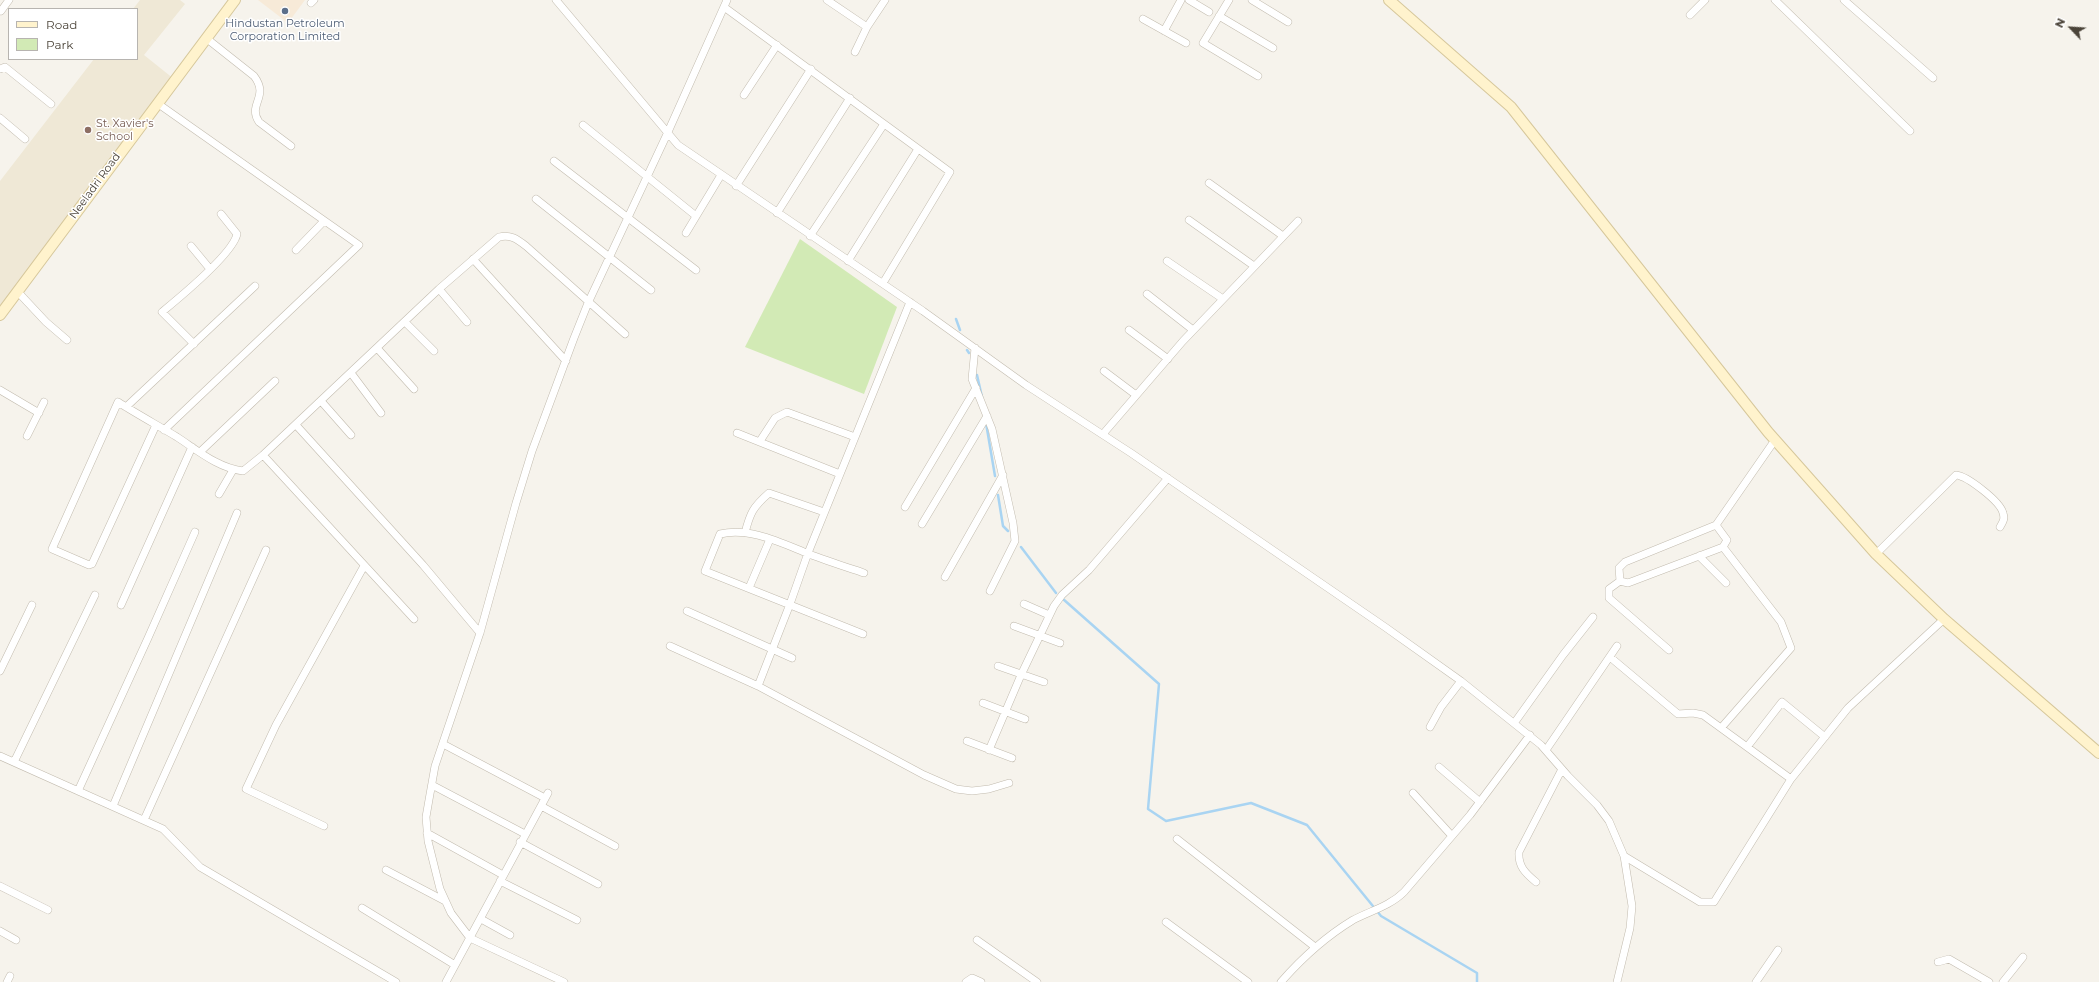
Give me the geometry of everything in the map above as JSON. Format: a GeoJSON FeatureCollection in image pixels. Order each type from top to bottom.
{"type":"FeatureCollection","features":[{"type":"Feature","properties":{"kind":"street"},"geometry":{"type":"LineString","coordinates":[[1,11],[9,0]]}},
{"type":"Feature","properties":{"kind":"street","name":"Neeladri Road"},"geometry":{"type":"LineString","coordinates":[[0,315],[156,103],[235,0]]}},
{"type":"Feature","properties":{"kind":"street"},"geometry":{"type":"LineString","coordinates":[[556,0],[678,145],[736,186],[910,302],[1026,385],[1168,478],[1461,681],[1530,735],[1597,805],[1609,821],[1624,856],[1632,906],[1630,928],[1617,982]]}},
{"type":"Feature","properties":{"kind":"street"},"geometry":{"type":"LineString","coordinates":[[826,0],[867,27]]}},
{"type":"Feature","properties":{"kind":"street"},"geometry":{"type":"LineString","coordinates":[[855,52],[867,27],[885,0]]}},
{"type":"Feature","properties":{"kind":"street"},"geometry":{"type":"LineString","coordinates":[[1164,31],[1180,0]]}},
{"type":"Feature","properties":{"kind":"street"},"geometry":{"type":"LineString","coordinates":[[1189,0],[1209,12]]}},
{"type":"Feature","properties":{"kind":"street"},"geometry":{"type":"LineString","coordinates":[[1229,0],[1203,43],[1258,76]]}},
{"type":"Feature","properties":{"kind":"street"},"geometry":{"type":"LineString","coordinates":[[1252,0],[1288,22]]}},
{"type":"Feature","properties":{"kind":"street"},"geometry":{"type":"LineString","coordinates":[[1389,0],[1511,107],[1775,440],[1876,554],[1944,619],[2099,753]]}},
{"type":"Feature","properties":{"kind":"street"},"geometry":{"type":"LineString","coordinates":[[1690,15],[1705,0]]}},
{"type":"Feature","properties":{"kind":"street"},"geometry":{"type":"LineString","coordinates":[[1775,0],[1910,132]]}},
{"type":"Feature","properties":{"kind":"street"},"geometry":{"type":"LineString","coordinates":[[1844,0],[1933,78]]}},
{"type":"Feature","properties":{"kind":"street"},"geometry":{"type":"LineString","coordinates":[[564,982],[470,938],[445,901],[435,874],[427,833],[426,817],[435,766],[480,633],[518,495],[532,451],[588,302],[628,219],[726,3],[777,45],[950,172],[883,284]]}},
{"type":"Feature","properties":{"kind":"street"},"geometry":{"type":"LineString","coordinates":[[1219,16],[1273,48]]}},
{"type":"Feature","properties":{"kind":"street"},"geometry":{"type":"LineString","coordinates":[[1143,19],[1186,43]]}},
{"type":"Feature","properties":{"kind":"street"},"geometry":{"type":"LineString","coordinates":[[206,38],[254,76],[260,83],[261,89],[254,112],[256,117],[259,122],[291,146]]}},
{"type":"Feature","properties":{"kind":"street"},"geometry":{"type":"LineString","coordinates":[[744,95],[777,45]]}},
{"type":"Feature","properties":{"kind":"street"},"geometry":{"type":"LineString","coordinates":[[0,69],[5,67],[51,104]]}},
{"type":"Feature","properties":{"kind":"street"},"geometry":{"type":"LineString","coordinates":[[736,186],[811,69]]}},
{"type":"Feature","properties":{"kind":"street"},"geometry":{"type":"LineString","coordinates":[[777,213],[850,98]]}},
{"type":"Feature","properties":{"kind":"street"},"geometry":{"type":"LineString","coordinates":[[156,103],[359,245],[164,430]]}},
{"type":"Feature","properties":{"kind":"street"},"geometry":{"type":"LineString","coordinates":[[0,118],[26,139]]}},
{"type":"Feature","properties":{"kind":"street"},"geometry":{"type":"LineString","coordinates":[[810,236],[884,124]]}},
{"type":"Feature","properties":{"kind":"street"},"geometry":{"type":"LineString","coordinates":[[583,125],[696,216]]}},
{"type":"Feature","properties":{"kind":"street"},"geometry":{"type":"LineString","coordinates":[[848,260],[918,149]]}},
{"type":"Feature","properties":{"kind":"street"},"geometry":{"type":"LineString","coordinates":[[554,161],[696,270]]}},
{"type":"Feature","properties":{"kind":"street"},"geometry":{"type":"LineString","coordinates":[[686,233],[721,175]]}},
{"type":"Feature","properties":{"kind":"street"},"geometry":{"type":"LineString","coordinates":[[1209,183],[1283,236]]}},
{"type":"Feature","properties":{"kind":"street"},"geometry":{"type":"LineString","coordinates":[[536,199],[651,290]]}},
{"type":"Feature","properties":{"kind":"street"},"geometry":{"type":"LineString","coordinates":[[194,344],[162,312],[210,269],[236,242],[237,234],[221,214]]}},
{"type":"Feature","properties":{"kind":"street"},"geometry":{"type":"LineString","coordinates":[[1188,220],[1254,266]]}},
{"type":"Feature","properties":{"kind":"street"},"geometry":{"type":"LineString","coordinates":[[296,250],[324,221]]}},
{"type":"Feature","properties":{"kind":"street"},"geometry":{"type":"LineString","coordinates":[[1102,434],[1193,330],[1298,221]]}},
{"type":"Feature","properties":{"kind":"street"},"geometry":{"type":"LineString","coordinates":[[156,425],[92,564],[89,565],[52,548],[118,402],[156,425],[200,452],[233,470],[243,471],[296,425],[439,289],[499,238],[506,235],[516,239],[526,246],[625,334]]}},
{"type":"Feature","properties":{"kind":"street"},"geometry":{"type":"LineString","coordinates":[[190,246],[210,269]]}},
{"type":"Feature","properties":{"kind":"street"},"geometry":{"type":"LineString","coordinates":[[473,260],[566,361]]}},
{"type":"Feature","properties":{"kind":"street"},"geometry":{"type":"LineString","coordinates":[[1167,261],[1223,298]]}},
{"type":"Feature","properties":{"kind":"street"},"geometry":{"type":"LineString","coordinates":[[126,407],[255,286]]}},
{"type":"Feature","properties":{"kind":"street"},"geometry":{"type":"LineString","coordinates":[[439,289],[467,322]]}},
{"type":"Feature","properties":{"kind":"street"},"geometry":{"type":"LineString","coordinates":[[17,291],[46,322],[68,340]]}},
{"type":"Feature","properties":{"kind":"street"},"geometry":{"type":"LineString","coordinates":[[1147,294],[1193,330]]}},
{"type":"Feature","properties":{"kind":"street"},"geometry":{"type":"LineString","coordinates":[[758,686],[773,650],[824,512],[910,302]]}},
{"type":"Feature","properties":{"kind":"street"},"geometry":{"type":"LineString","coordinates":[[405,322],[434,351]]}},
{"type":"Feature","properties":{"kind":"street"},"geometry":{"type":"LineString","coordinates":[[1129,330],[1168,359]]}},
{"type":"Feature","properties":{"kind":"street"},"geometry":{"type":"LineString","coordinates":[[377,348],[414,389]]}},
{"type":"Feature","properties":{"kind":"street"},"geometry":{"type":"LineString","coordinates":[[975,348],[971,372],[972,379],[987,416],[1003,475],[1013,523],[1015,541],[990,591]]}},
{"type":"Feature","properties":{"kind":"street"},"geometry":{"type":"LineString","coordinates":[[1104,371],[1136,395]]}},
{"type":"Feature","properties":{"kind":"street"},"geometry":{"type":"LineString","coordinates":[[351,373],[381,413]]}},
{"type":"Feature","properties":{"kind":"street"},"geometry":{"type":"LineString","coordinates":[[200,452],[276,381]]}},
{"type":"Feature","properties":{"kind":"street"},"geometry":{"type":"LineString","coordinates":[[905,507],[977,389]]}},
{"type":"Feature","properties":{"kind":"street"},"geometry":{"type":"LineString","coordinates":[[0,390],[39,414]]}},
{"type":"Feature","properties":{"kind":"street"},"geometry":{"type":"LineString","coordinates":[[321,401],[351,435]]}},
{"type":"Feature","properties":{"kind":"street"},"geometry":{"type":"LineString","coordinates":[[27,436],[44,402]]}},
{"type":"Feature","properties":{"kind":"street"},"geometry":{"type":"LineString","coordinates":[[760,441],[775,418],[787,412],[855,437]]}},
{"type":"Feature","properties":{"kind":"street"},"geometry":{"type":"LineString","coordinates":[[922,524],[987,416]]}},
{"type":"Feature","properties":{"kind":"street"},"geometry":{"type":"LineString","coordinates":[[296,425],[423,565],[480,633]]}},
{"type":"Feature","properties":{"kind":"street"},"geometry":{"type":"LineString","coordinates":[[737,433],[840,474]]}},
{"type":"Feature","properties":{"kind":"street"},"geometry":{"type":"LineString","coordinates":[[1620,581],[1618,568],[1625,562],[1716,525],[1775,440]]}},
{"type":"Feature","properties":{"kind":"street"},"geometry":{"type":"LineString","coordinates":[[121,606],[192,447]]}},
{"type":"Feature","properties":{"kind":"street"},"geometry":{"type":"LineString","coordinates":[[263,455],[414,619]]}},
{"type":"Feature","properties":{"kind":"street"},"geometry":{"type":"LineString","coordinates":[[219,494],[233,470]]}},
{"type":"Feature","properties":{"kind":"street"},"geometry":{"type":"LineString","coordinates":[[945,577],[1003,475]]}},
{"type":"Feature","properties":{"kind":"street"},"geometry":{"type":"LineString","coordinates":[[1876,554],[1956,475],[1963,475],[1998,504],[2003,511],[2004,519],[2000,527]]}},
{"type":"Feature","properties":{"kind":"street"},"geometry":{"type":"LineString","coordinates":[[989,750],[1021,675],[1049,615],[1062,595],[1088,570],[1168,478]]}},
{"type":"Feature","properties":{"kind":"street"},"geometry":{"type":"LineString","coordinates":[[745,534],[749,516],[755,505],[769,493],[824,512]]}},
{"type":"Feature","properties":{"kind":"street"},"geometry":{"type":"LineString","coordinates":[[113,806],[237,513]]}},
{"type":"Feature","properties":{"kind":"street"},"geometry":{"type":"LineString","coordinates":[[1620,581],[1628,583],[1724,547],[1727,540],[1716,525]]}},
{"type":"Feature","properties":{"kind":"street"},"geometry":{"type":"LineString","coordinates":[[863,634],[705,571],[720,534],[734,531],[770,538],[864,573]]}},
{"type":"Feature","properties":{"kind":"street"},"geometry":{"type":"LineString","coordinates":[[78,791],[195,532]]}},
{"type":"Feature","properties":{"kind":"street"},"geometry":{"type":"LineString","coordinates":[[749,588],[770,538]]}},
{"type":"Feature","properties":{"kind":"street"},"geometry":{"type":"LineString","coordinates":[[1721,728],[1791,648],[1781,622],[1724,547]]}},
{"type":"Feature","properties":{"kind":"street"},"geometry":{"type":"LineString","coordinates":[[144,820],[266,550]]}},
{"type":"Feature","properties":{"kind":"street"},"geometry":{"type":"LineString","coordinates":[[1699,556],[1726,583]]}},
{"type":"Feature","properties":{"kind":"street"},"geometry":{"type":"LineString","coordinates":[[324,826],[246,789],[276,725],[364,566]]}},
{"type":"Feature","properties":{"kind":"street"},"geometry":{"type":"LineString","coordinates":[[1620,581],[1609,589],[1609,598],[1669,650]]}},
{"type":"Feature","properties":{"kind":"street"},"geometry":{"type":"LineString","coordinates":[[14,762],[95,595]]}},
{"type":"Feature","properties":{"kind":"street"},"geometry":{"type":"LineString","coordinates":[[1024,604],[1049,615]]}},
{"type":"Feature","properties":{"kind":"street"},"geometry":{"type":"LineString","coordinates":[[0,671],[32,605]]}},
{"type":"Feature","properties":{"kind":"street"},"geometry":{"type":"LineString","coordinates":[[687,611],[792,658]]}},
{"type":"Feature","properties":{"kind":"street"},"geometry":{"type":"LineString","coordinates":[[1515,722],[1593,617]]}},
{"type":"Feature","properties":{"kind":"street"},"geometry":{"type":"LineString","coordinates":[[1624,856],[1700,902],[1714,902],[1791,778],[1848,708],[1944,619]]}},
{"type":"Feature","properties":{"kind":"street"},"geometry":{"type":"LineString","coordinates":[[1014,626],[1039,637],[1060,643]]}},
{"type":"Feature","properties":{"kind":"street"},"geometry":{"type":"LineString","coordinates":[[670,646],[758,686],[924,775],[956,789],[989,789],[1009,783]]}},
{"type":"Feature","properties":{"kind":"street"},"geometry":{"type":"LineString","coordinates":[[1546,750],[1617,646]]}},
{"type":"Feature","properties":{"kind":"street"},"geometry":{"type":"LineString","coordinates":[[1610,657],[1678,714],[1693,713],[1703,715],[1791,778]]}},
{"type":"Feature","properties":{"kind":"street"},"geometry":{"type":"LineString","coordinates":[[998,666],[1044,682]]}},
{"type":"Feature","properties":{"kind":"street"},"geometry":{"type":"LineString","coordinates":[[1430,727],[1441,707],[1461,681]]}},
{"type":"Feature","properties":{"kind":"street"},"geometry":{"type":"LineString","coordinates":[[1747,747],[1782,702],[1825,737]]}},
{"type":"Feature","properties":{"kind":"street"},"geometry":{"type":"LineString","coordinates":[[983,703],[1025,719]]}},
{"type":"Feature","properties":{"kind":"street"},"geometry":{"type":"LineString","coordinates":[[1281,982],[1299,961],[1334,932],[1369,912],[1391,902],[1404,892],[1480,802],[1530,735]]}},
{"type":"Feature","properties":{"kind":"street"},"geometry":{"type":"LineString","coordinates":[[968,741],[1012,758]]}},
{"type":"Feature","properties":{"kind":"street"},"geometry":{"type":"LineString","coordinates":[[443,744],[546,795],[446,982]]}},
{"type":"Feature","properties":{"kind":"street"},"geometry":{"type":"LineString","coordinates":[[0,756],[163,829],[200,867],[396,982]]}},
{"type":"Feature","properties":{"kind":"street"},"geometry":{"type":"LineString","coordinates":[[1439,767],[1480,802]]}},
{"type":"Feature","properties":{"kind":"street"},"geometry":{"type":"LineString","coordinates":[[1536,882],[1524,872],[1518,859],[1519,852],[1562,769]]}},
{"type":"Feature","properties":{"kind":"street"},"geometry":{"type":"LineString","coordinates":[[432,785],[525,834]]}},
{"type":"Feature","properties":{"kind":"street"},"geometry":{"type":"LineString","coordinates":[[1413,793],[1452,836]]}},
{"type":"Feature","properties":{"kind":"street"},"geometry":{"type":"LineString","coordinates":[[541,806],[615,846]]}},
{"type":"Feature","properties":{"kind":"street"},"geometry":{"type":"LineString","coordinates":[[427,833],[502,878],[577,920]]}},
{"type":"Feature","properties":{"kind":"street"},"geometry":{"type":"LineString","coordinates":[[1176,840],[1315,947]]}},
{"type":"Feature","properties":{"kind":"street"},"geometry":{"type":"LineString","coordinates":[[520,842],[598,884]]}},
{"type":"Feature","properties":{"kind":"street"},"geometry":{"type":"LineString","coordinates":[[386,870],[445,901]]}},
{"type":"Feature","properties":{"kind":"street"},"geometry":{"type":"LineString","coordinates":[[0,886],[48,910]]}},
{"type":"Feature","properties":{"kind":"street"},"geometry":{"type":"LineString","coordinates":[[362,908],[456,965]]}},
{"type":"Feature","properties":{"kind":"street"},"geometry":{"type":"LineString","coordinates":[[481,919],[510,935]]}},
{"type":"Feature","properties":{"kind":"street"},"geometry":{"type":"LineString","coordinates":[[1166,922],[1248,982]]}},
{"type":"Feature","properties":{"kind":"street"},"geometry":{"type":"LineString","coordinates":[[0,931],[16,940]]}},
{"type":"Feature","properties":{"kind":"street"},"geometry":{"type":"LineString","coordinates":[[977,940],[1037,982]]}},
{"type":"Feature","properties":{"kind":"street"},"geometry":{"type":"LineString","coordinates":[[1756,982],[1778,950]]}},
{"type":"Feature","properties":{"kind":"street"},"geometry":{"type":"LineString","coordinates":[[2003,982],[2023,957]]}},
{"type":"Feature","properties":{"kind":"street"},"geometry":{"type":"LineString","coordinates":[[1938,962],[1949,960],[1989,982]]}},
{"type":"Feature","properties":{"kind":"street"},"geometry":{"type":"LineString","coordinates":[[966,982],[972,978],[981,982]]}},
{"type":"Feature","properties":{"kind":"shaded area","name":"St. Xavier's School"},"geometry":{"type":"Polygon","coordinates":[[[140,0],[180,0],[185,4],[144,55],[174,79],[0,315],[0,181],[93,60],[138,60],[138,8],[134,8],[140,0]]]}},
{"type":"Feature","properties":{"kind":"shaded area","name":"Hindustan Petroleum Corporation Limited"},"geometry":{"type":"Polygon","coordinates":[[[258,0],[305,0],[288,23],[258,0]]]}},
{"type":"Feature","properties":{"kind":"green space"},"geometry":{"type":"Polygon","coordinates":[[[800,239],[897,307],[864,394],[745,347],[800,239]]]}},
{"type":"Feature","properties":{"kind":"waterway"},"geometry":{"type":"LineString","coordinates":[[956,319],[960,330]]}},
{"type":"Feature","properties":{"kind":"waterway"},"geometry":{"type":"LineString","coordinates":[[977,375],[982,397]]}},
{"type":"Feature","properties":{"kind":"waterway"},"geometry":{"type":"LineString","coordinates":[[986,423],[995,476]]}},
{"type":"Feature","properties":{"kind":"waterway"},"geometry":{"type":"LineString","coordinates":[[998,495],[1003,526],[1008,531]]}},
{"type":"Feature","properties":{"kind":"waterway"},"geometry":{"type":"LineString","coordinates":[[1021,547],[1056,593]]}},
{"type":"Feature","properties":{"kind":"waterway"},"geometry":{"type":"LineString","coordinates":[[1063,599],[1159,684],[1148,809],[1166,821],[1251,803],[1307,825],[1381,916],[1477,973],[1477,982]]}},
{"type":"Feature","properties":{"kind":"place","name":"Hindustan Petroleum Corporation Limited"},"geometry":{"type":"Point","coordinates":[285,11]}},
{"type":"Feature","properties":{"kind":"place","name":"St. Xavier's School"},"geometry":{"type":"Point","coordinates":[88,130]}}]}
